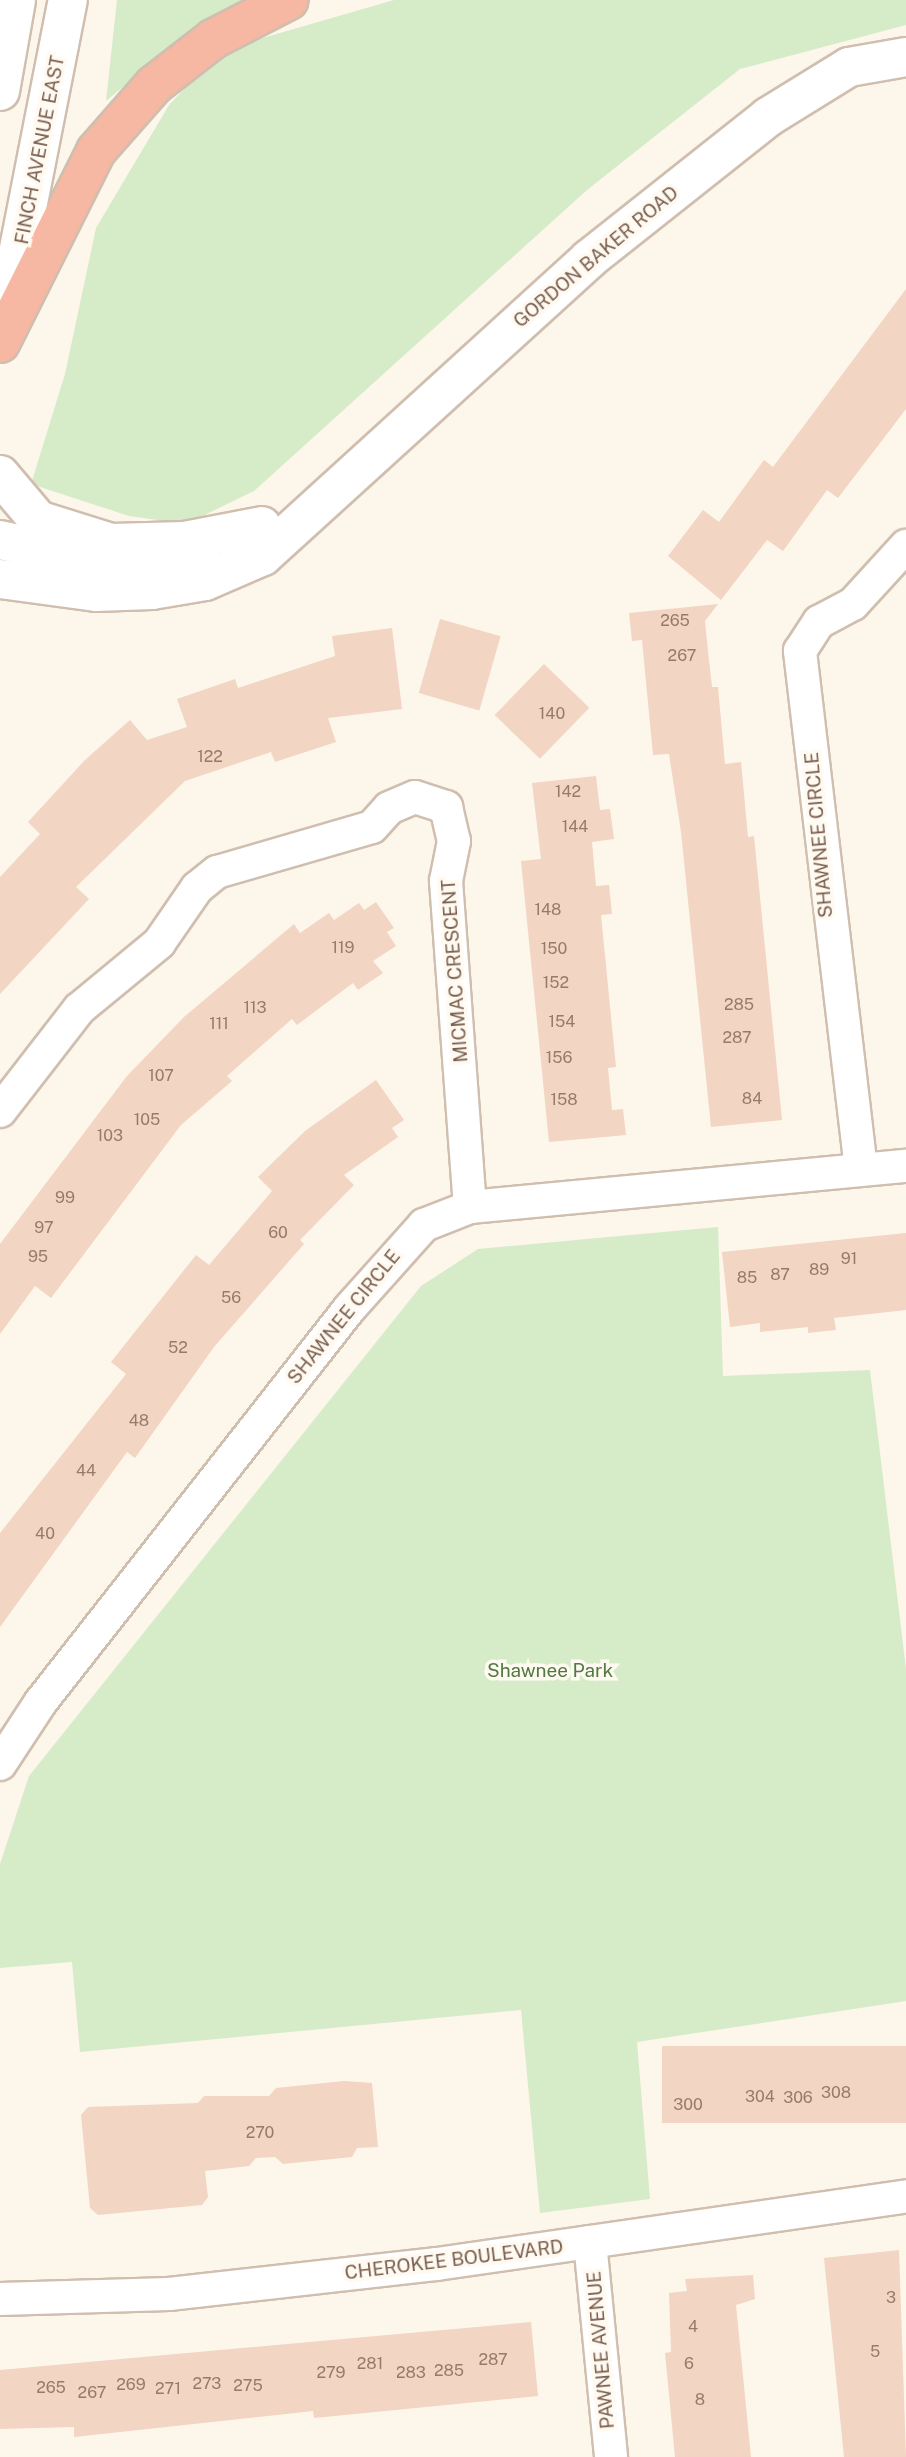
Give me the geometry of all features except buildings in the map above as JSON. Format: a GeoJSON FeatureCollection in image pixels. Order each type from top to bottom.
{"type":"FeatureCollection","features":[{"type":"Feature","properties":{"kind":"highway"},"geometry":{"type":"LineString","coordinates":[[0,342],[96,150],[154,85],[213,39],[289,0]]}},
{"type":"Feature","properties":{"kind":"street"},"geometry":{"type":"LineString","coordinates":[[0,91],[16,0]]}},
{"type":"Feature","properties":{"kind":"street","name":"FINCH AVENUE EAST"},"geometry":{"type":"LineString","coordinates":[[0,342],[68,0]]}},
{"type":"Feature","properties":{"kind":"street","name":"GORDON BAKER ROAD"},"geometry":{"type":"LineString","coordinates":[[0,579],[96,592],[205,581],[263,556],[589,258],[768,117],[849,67],[906,57]]}},
{"type":"Feature","properties":{"kind":"street"},"geometry":{"type":"LineString","coordinates":[[0,475],[38,520],[111,542],[186,541],[262,526]]}},
{"type":"Feature","properties":{"kind":"street","name":"GORDON BAKER ROAD"},"geometry":{"type":"LineString","coordinates":[[0,540],[106,564],[155,563],[192,556],[317,506]]}},
{"type":"Feature","properties":{"kind":"street","name":"SHAWNEE CIRCLE"},"geometry":{"type":"LineString","coordinates":[[861,1169],[800,651],[819,622],[853,604],[906,546]]}},
{"type":"Feature","properties":{"kind":"street","name":"MICMAC CRESCENT"},"geometry":{"type":"LineString","coordinates":[[0,1111],[79,1009],[159,943],[197,888],[218,872],[372,827],[388,808],[415,797],[446,807],[454,841],[446,881],[470,1206]]}},
{"type":"Feature","properties":{"kind":"street","name":"SHAWNEE CIRCLE"},"geometry":{"type":"LineString","coordinates":[[0,1764],[40,1703],[391,1256],[424,1226],[470,1206],[906,1166]]}},
{"type":"Feature","properties":{"kind":"street","name":"CHEROKEE BOULEVARD"},"geometry":{"type":"LineString","coordinates":[[0,2298],[169,2294],[590,2242],[906,2196]]}},
{"type":"Feature","properties":{"kind":"street","name":"PAWNEE AVENUE"},"geometry":{"type":"LineString","coordinates":[[590,2242],[611,2457]]}},
{"type":"Feature","properties":{"kind":"green space"},"geometry":{"type":"Polygon","coordinates":[[[117,0],[244,0],[184,37],[106,101],[117,0]]]}},
{"type":"Feature","properties":{"kind":"green space"},"geometry":{"type":"Polygon","coordinates":[[[394,0],[906,0],[906,25],[740,69],[587,190],[254,491],[186,524],[129,516],[31,484],[65,374],[96,228],[169,105],[221,50],[394,0]]]}},
{"type":"Feature","properties":{"kind":"green space","name":"Shawnee Park"},"geometry":{"type":"Polygon","coordinates":[[[718,1227],[723,1376],[870,1370],[906,1669],[906,2001],[637,2042],[650,2199],[540,2213],[521,2010],[80,2052],[72,1962],[0,1968],[0,1864],[29,1776],[421,1286],[478,1249],[718,1227]]]}}]}
